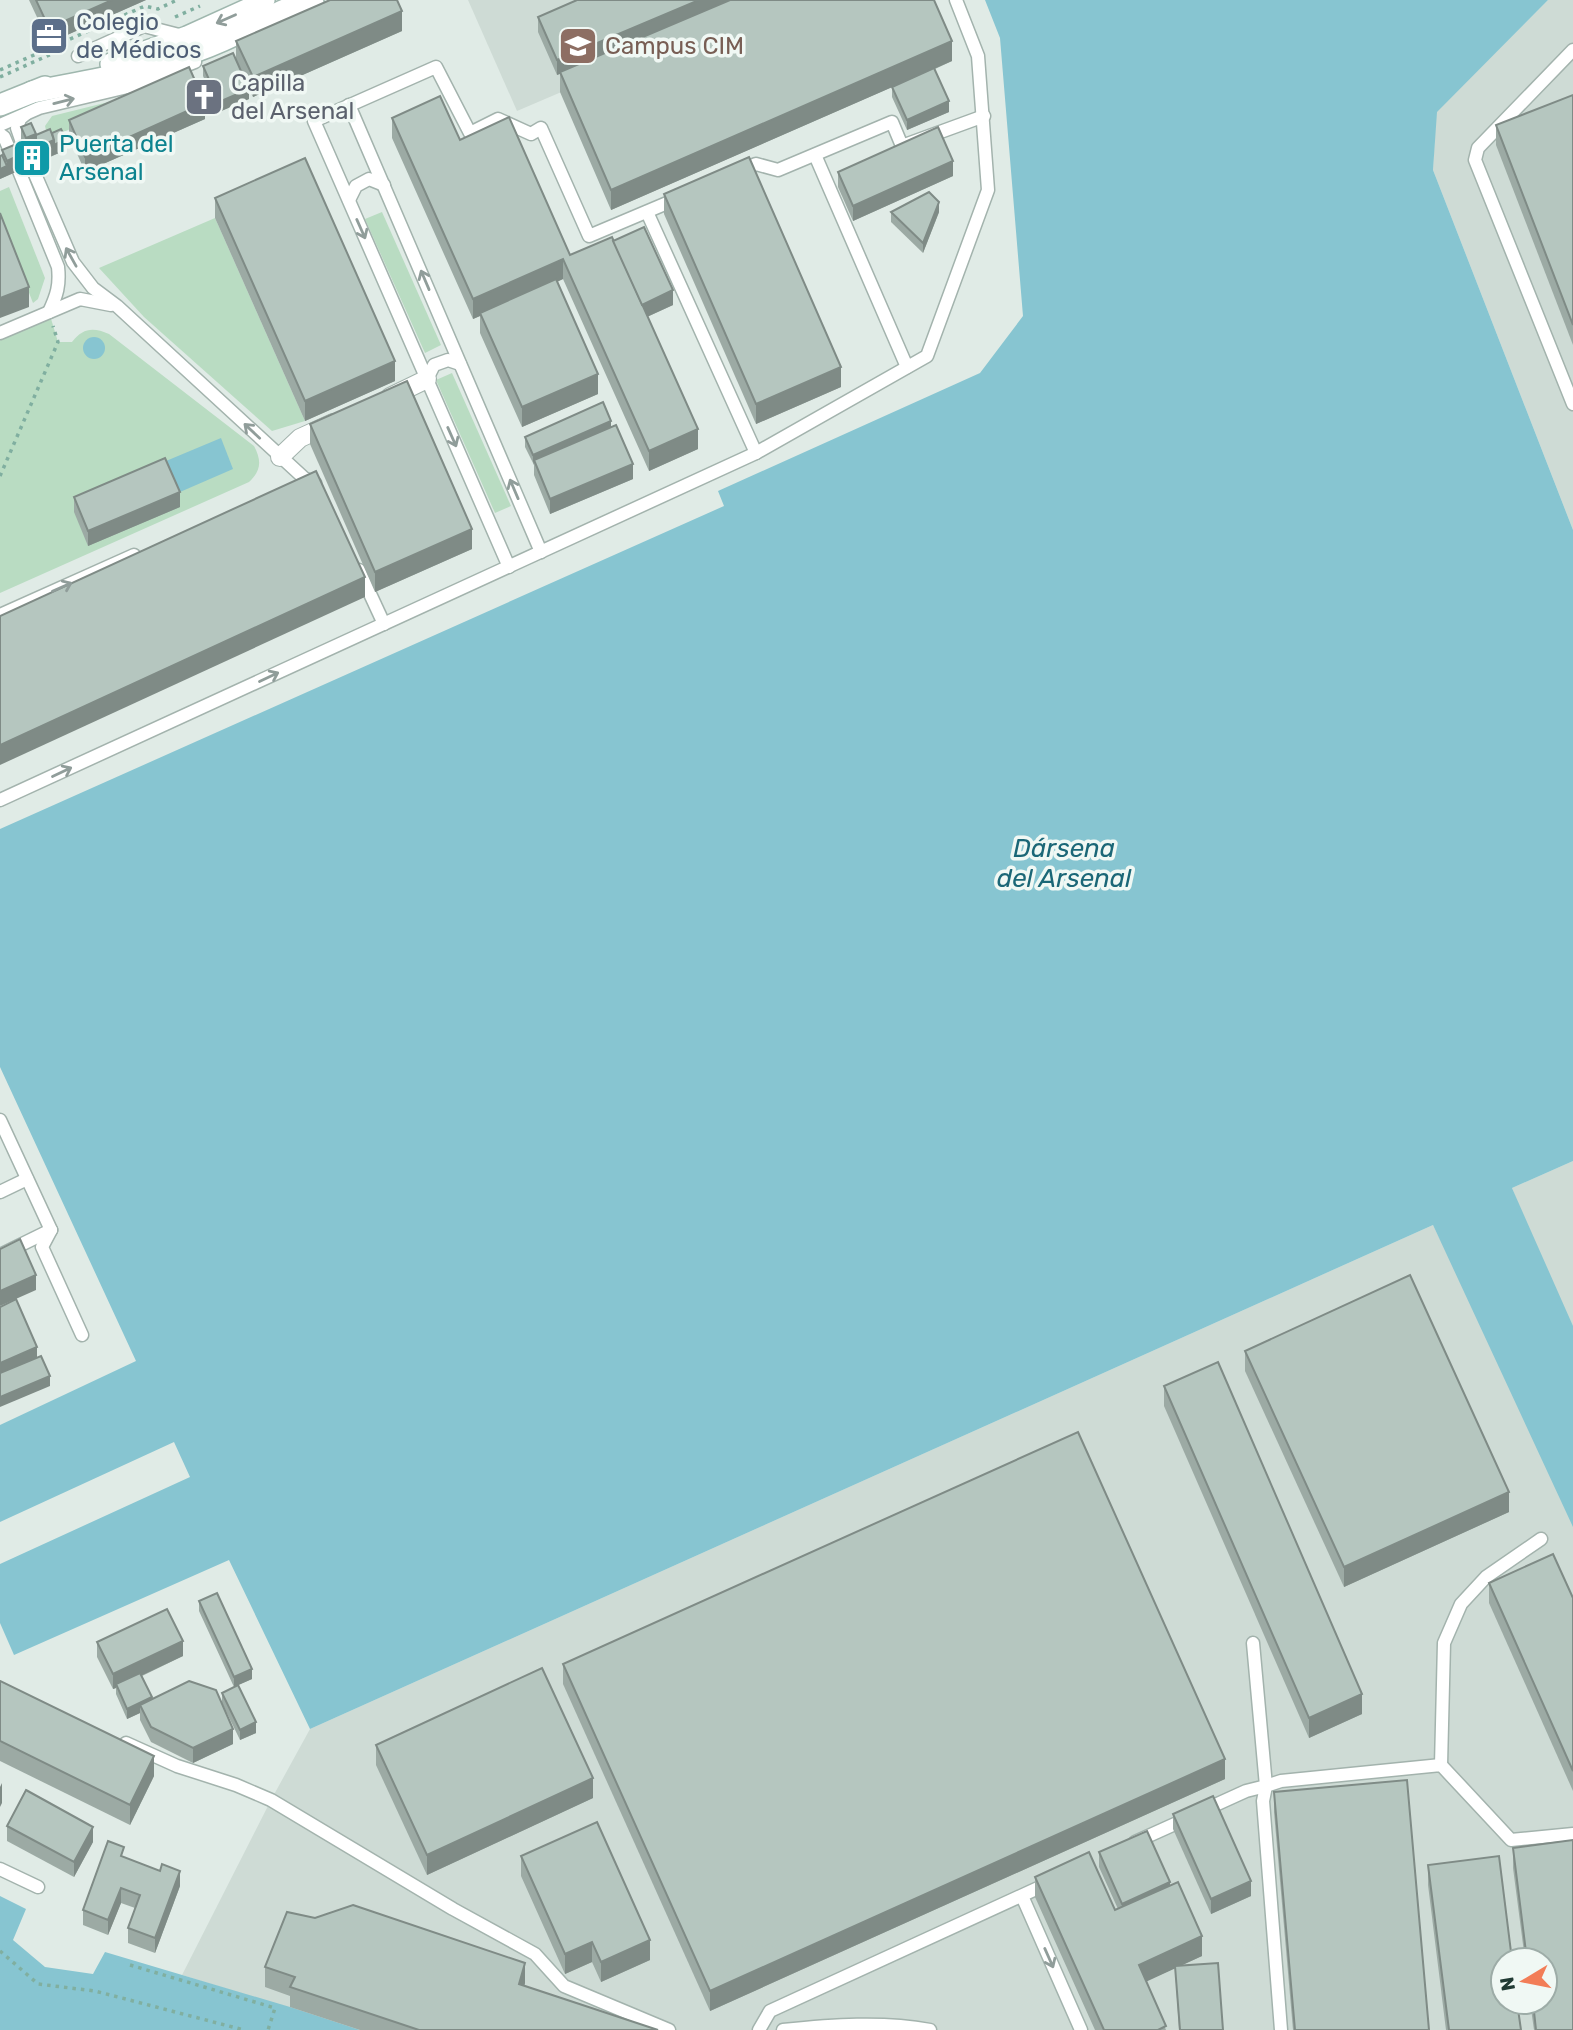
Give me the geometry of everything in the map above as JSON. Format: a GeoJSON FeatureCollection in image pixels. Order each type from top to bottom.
{"type":"FeatureCollection","features":[{"type":"Feature","properties":{"kind":"main road"},"geometry":{"type":"LineString","coordinates":[[32,101],[187,37],[264,0]]}},
{"type":"Feature","properties":{"kind":"main road"},"geometry":{"type":"LineString","coordinates":[[0,105],[32,101],[159,64],[195,52],[293,6],[314,1]]}},
{"type":"Feature","properties":{"kind":"street"},"geometry":{"type":"LineString","coordinates":[[369,406],[427,379]]}},
{"type":"Feature","properties":{"kind":"street"},"geometry":{"type":"LineString","coordinates":[[280,457],[300,438],[346,417]]}},
{"type":"Feature","properties":{"kind":"lane"},"geometry":{"type":"LineString","coordinates":[[0,800],[756,453],[927,356],[988,190],[978,56],[956,0]]}},
{"type":"Feature","properties":{"kind":"lane"},"geometry":{"type":"LineString","coordinates":[[78,56],[144,26],[187,37]]}},
{"type":"Feature","properties":{"kind":"lane"},"geometry":{"type":"LineString","coordinates":[[1573,50],[1478,148],[1475,160],[1573,403]]}},
{"type":"Feature","properties":{"kind":"lane"},"geometry":{"type":"LineString","coordinates":[[509,567],[314,121],[436,67],[470,133],[499,119],[531,134],[541,128],[589,236],[696,190]]}},
{"type":"Feature","properties":{"kind":"lane"},"geometry":{"type":"LineString","coordinates":[[0,125],[32,101]]}},
{"type":"Feature","properties":{"kind":"lane"},"geometry":{"type":"LineString","coordinates":[[32,101],[17,128],[22,163],[58,267],[58,295],[49,312]]}},
{"type":"Feature","properties":{"kind":"lane"},"geometry":{"type":"LineString","coordinates":[[349,105],[541,552]]}},
{"type":"Feature","properties":{"kind":"lane"},"geometry":{"type":"LineString","coordinates":[[720,180],[756,164],[778,170],[892,122],[902,146],[984,116]]}},
{"type":"Feature","properties":{"kind":"lane"},"geometry":{"type":"LineString","coordinates":[[0,134],[22,163],[73,262],[93,288],[117,306],[304,478],[319,485],[325,498]]}},
{"type":"Feature","properties":{"kind":"lane"},"geometry":{"type":"LineString","coordinates":[[815,155],[908,367]]}},
{"type":"Feature","properties":{"kind":"lane"},"geometry":{"type":"LineString","coordinates":[[349,200],[356,186],[369,179],[384,185]]}},
{"type":"Feature","properties":{"kind":"lane"},"geometry":{"type":"LineString","coordinates":[[647,212],[756,453]]}},
{"type":"Feature","properties":{"kind":"lane"},"geometry":{"type":"LineString","coordinates":[[0,333],[80,299],[117,306]]}},
{"type":"Feature","properties":{"kind":"lane"},"geometry":{"type":"LineString","coordinates":[[427,379],[434,365],[448,360],[460,364]]}},
{"type":"Feature","properties":{"kind":"lane"},"geometry":{"type":"LineString","coordinates":[[292,484],[304,478]]}},
{"type":"Feature","properties":{"kind":"lane"},"geometry":{"type":"LineString","coordinates":[[0,615],[152,546]]}},
{"type":"Feature","properties":{"kind":"lane"},"geometry":{"type":"LineString","coordinates":[[355,561],[384,624]]}},
{"type":"Feature","properties":{"kind":"lane"},"geometry":{"type":"LineString","coordinates":[[0,1120],[51,1230]]}},
{"type":"Feature","properties":{"kind":"lane"},"geometry":{"type":"LineString","coordinates":[[0,1192],[27,1179]]}},
{"type":"Feature","properties":{"kind":"lane"},"geometry":{"type":"LineString","coordinates":[[0,1255],[51,1230]]}},
{"type":"Feature","properties":{"kind":"lane"},"geometry":{"type":"LineString","coordinates":[[51,1230],[42,1247],[82,1335]]}},
{"type":"Feature","properties":{"kind":"lane"},"geometry":{"type":"LineString","coordinates":[[1541,1539],[1486,1577],[1461,1604],[1444,1643],[1441,1765],[1511,1840],[1573,1834]]}},
{"type":"Feature","properties":{"kind":"lane"},"geometry":{"type":"LineString","coordinates":[[1253,1643],[1266,1786],[1263,1801],[1281,2030]]}},
{"type":"Feature","properties":{"kind":"lane"},"geometry":{"type":"LineString","coordinates":[[114,1738],[177,1766],[236,1785],[271,1800],[453,1909],[535,1954],[564,1986],[669,2030]]}},
{"type":"Feature","properties":{"kind":"lane"},"geometry":{"type":"LineString","coordinates":[[1121,1849],[1246,1791],[1281,1781],[1441,1765]]}},
{"type":"Feature","properties":{"kind":"lane"},"geometry":{"type":"LineString","coordinates":[[0,1868],[38,1887]]}},
{"type":"Feature","properties":{"kind":"lane"},"geometry":{"type":"LineString","coordinates":[[760,2030],[770,2011],[1059,1878]]}},
{"type":"Feature","properties":{"kind":"lane"},"geometry":{"type":"LineString","coordinates":[[1022,1896],[1081,2030]]}},
{"type":"Feature","properties":{"kind":"lane"},"geometry":{"type":"LineString","coordinates":[[789,2030],[847,2026],[913,2027],[930,2030]]}},
{"type":"Feature","properties":{"kind":"path"},"geometry":{"type":"LineString","coordinates":[[0,476],[58,342]]}},
{"type":"Feature","properties":{"kind":"path"},"geometry":{"type":"LineString","coordinates":[[0,1951],[38,1984],[94,1991],[244,2030]]}},
{"type":"Feature","properties":{"kind":"path"},"geometry":{"type":"LineString","coordinates":[[130,1965],[275,2008],[268,2030]]}},
{"type":"Feature","properties":{"kind":"path"},"geometry":{"type":"LineString","coordinates":[[180,1980],[182,1975]]}},
{"type":"Feature","properties":{"kind":"shaded area","name":"Campus CIM"},"geometry":{"type":"Polygon","coordinates":[[[468,0],[776,0],[517,111],[468,0]]]}},
{"type":"Feature","properties":{"kind":"shaded area"},"geometry":{"type":"Polygon","coordinates":[[[1548,0],[1573,0],[1573,530],[1433,170],[1436,112],[1548,0]]]}},
{"type":"Feature","properties":{"kind":"shaded area"},"geometry":{"type":"Polygon","coordinates":[[[1573,1161],[1573,2030],[360,2030],[182,1975],[310,1729],[1433,1225],[1451,1262],[1528,1227],[1512,1188],[1573,1161]]]}},
{"type":"Feature","properties":{"kind":"green space"},"geometry":{"type":"Polygon","coordinates":[[[157,90],[48,139],[45,126],[52,116],[157,90]]]}},
{"type":"Feature","properties":{"kind":"green space"},"geometry":{"type":"Polygon","coordinates":[[[9,187],[45,278],[38,299],[33,303],[0,218],[0,191],[9,187]]]}},
{"type":"Feature","properties":{"kind":"green space"},"geometry":{"type":"Polygon","coordinates":[[[382,212],[441,345],[425,353],[365,219],[382,212]]]}},
{"type":"Feature","properties":{"kind":"green space"},"geometry":{"type":"Polygon","coordinates":[[[215,218],[305,421],[272,431],[144,317],[99,268],[215,218]]]}},
{"type":"Feature","properties":{"kind":"green space"},"geometry":{"type":"Polygon","coordinates":[[[49,312],[58,342],[72,342],[89,330],[109,334],[254,446],[259,466],[249,482],[0,593],[0,333],[49,312]]]}},
{"type":"Feature","properties":{"kind":"green space"},"geometry":{"type":"Polygon","coordinates":[[[452,373],[511,506],[495,513],[436,380],[452,373]]]}},
{"type":"Feature","properties":{"kind":"water","name":"Dársena del Arsenal"},"geometry":{"type":"Polygon","coordinates":[[[985,0],[1548,0],[1437,112],[1433,170],[1573,530],[1573,1161],[1512,1188],[1573,1326],[1573,1527],[1433,1225],[310,1729],[229,1560],[14,1655],[0,1623],[0,1564],[190,1477],[174,1442],[0,1522],[0,1425],[136,1361],[0,1067],[0,829],[724,506],[718,491],[980,373],[1023,316],[1000,38],[985,0]]]}},
{"type":"Feature","properties":{"kind":"water"},"geometry":{"type":"Polygon","coordinates":[[[94,337],[102,340],[105,348],[102,356],[94,359],[86,356],[83,348],[86,340],[94,337]]]}},
{"type":"Feature","properties":{"kind":"water"},"geometry":{"type":"Polygon","coordinates":[[[221,438],[233,469],[180,492],[166,461],[221,438]]]}},
{"type":"Feature","properties":{"kind":"water"},"geometry":{"type":"Polygon","coordinates":[[[0,1896],[26,1909],[13,1940],[45,1967],[93,1974],[105,1952],[360,2030],[0,2030],[0,1896]]]}},
{"type":"Feature","properties":{"kind":"building"},"geometry":{"type":"Polygon","coordinates":[[[36,0],[112,0],[49,28],[36,0]]]}},
{"type":"Feature","properties":{"kind":"building"},"geometry":{"type":"Polygon","coordinates":[[[330,0],[397,0],[402,11],[253,77],[236,41],[330,0]]]}},
{"type":"Feature","properties":{"kind":"building"},"geometry":{"type":"Polygon","coordinates":[[[577,0],[699,0],[557,60],[538,17],[577,0]]]}},
{"type":"Feature","properties":{"kind":"building"},"geometry":{"type":"Polygon","coordinates":[[[730,0],[934,0],[952,41],[611,190],[560,72],[730,0]]]}},
{"type":"Feature","properties":{"kind":"building"},"geometry":{"type":"Polygon","coordinates":[[[233,53],[249,89],[219,102],[203,66],[233,53]]]}},
{"type":"Feature","properties":{"kind":"building"},"geometry":{"type":"Polygon","coordinates":[[[189,67],[205,103],[85,157],[69,120],[189,67]]]}},
{"type":"Feature","properties":{"kind":"building"},"geometry":{"type":"Polygon","coordinates":[[[934,68],[949,101],[907,120],[892,87],[934,68]]]}},
{"type":"Feature","properties":{"kind":"building"},"geometry":{"type":"Polygon","coordinates":[[[1573,95],[1573,325],[1496,125],[1573,95]]]}},
{"type":"Feature","properties":{"kind":"building"},"geometry":{"type":"Polygon","coordinates":[[[440,96],[460,140],[509,117],[570,255],[612,237],[698,429],[649,451],[563,259],[473,299],[392,118],[440,96]]]}},
{"type":"Feature","properties":{"kind":"building"},"geometry":{"type":"Polygon","coordinates":[[[31,123],[36,134],[26,138],[21,127],[31,123]]]}},
{"type":"Feature","properties":{"kind":"building"},"geometry":{"type":"Polygon","coordinates":[[[938,127],[953,161],[853,206],[838,172],[938,127]]]}},
{"type":"Feature","properties":{"kind":"building"},"geometry":{"type":"Polygon","coordinates":[[[50,129],[54,140],[36,148],[36,135],[50,129]]]}},
{"type":"Feature","properties":{"kind":"building"},"geometry":{"type":"Polygon","coordinates":[[[61,129],[66,139],[54,145],[52,133],[61,129]]]}},
{"type":"Feature","properties":{"kind":"building"},"geometry":{"type":"Polygon","coordinates":[[[21,142],[26,152],[7,161],[2,150],[21,142]]]}},
{"type":"Feature","properties":{"kind":"building"},"geometry":{"type":"Polygon","coordinates":[[[2,155],[7,166],[0,169],[0,156],[2,155]]]}},
{"type":"Feature","properties":{"kind":"building"},"geometry":{"type":"Polygon","coordinates":[[[749,157],[841,367],[756,404],[664,194],[749,157]]]}},
{"type":"Feature","properties":{"kind":"building"},"geometry":{"type":"Polygon","coordinates":[[[305,158],[395,361],[305,401],[215,198],[305,158]]]}},
{"type":"Feature","properties":{"kind":"building"},"geometry":{"type":"Polygon","coordinates":[[[929,192],[939,202],[923,243],[891,212],[929,192]]]}},
{"type":"Feature","properties":{"kind":"building"},"geometry":{"type":"Polygon","coordinates":[[[0,213],[29,287],[0,298],[0,213]]]}},
{"type":"Feature","properties":{"kind":"building"},"geometry":{"type":"Polygon","coordinates":[[[644,227],[673,290],[642,305],[613,241],[644,227]]]}},
{"type":"Feature","properties":{"kind":"building"},"geometry":{"type":"Polygon","coordinates":[[[556,279],[598,374],[522,407],[480,313],[556,279]]]}},
{"type":"Feature","properties":{"kind":"building"},"geometry":{"type":"Polygon","coordinates":[[[407,381],[472,529],[375,572],[310,424],[407,381]]]}},
{"type":"Feature","properties":{"kind":"building"},"geometry":{"type":"Polygon","coordinates":[[[603,402],[611,421],[533,455],[525,437],[603,402]]]}},
{"type":"Feature","properties":{"kind":"building"},"geometry":{"type":"Polygon","coordinates":[[[616,425],[633,464],[550,499],[534,460],[616,425]]]}},
{"type":"Feature","properties":{"kind":"building"},"geometry":{"type":"Polygon","coordinates":[[[165,458],[180,492],[88,531],[74,497],[165,458]]]}},
{"type":"Feature","properties":{"kind":"building"},"geometry":{"type":"Polygon","coordinates":[[[316,471],[365,577],[0,745],[0,616],[316,471]]]}},
{"type":"Feature","properties":{"kind":"building"},"geometry":{"type":"Polygon","coordinates":[[[20,1239],[36,1275],[0,1291],[0,1249],[20,1239]]]}},
{"type":"Feature","properties":{"kind":"building"},"geometry":{"type":"Polygon","coordinates":[[[1410,1275],[1509,1492],[1344,1567],[1245,1351],[1410,1275]]]}},
{"type":"Feature","properties":{"kind":"building"},"geometry":{"type":"Polygon","coordinates":[[[16,1299],[37,1347],[0,1363],[0,1307],[16,1299]]]}},
{"type":"Feature","properties":{"kind":"building"},"geometry":{"type":"Polygon","coordinates":[[[41,1356],[50,1376],[0,1397],[0,1373],[41,1356]]]}},
{"type":"Feature","properties":{"kind":"building"},"geometry":{"type":"Polygon","coordinates":[[[1218,1362],[1362,1694],[1309,1718],[1164,1386],[1218,1362]]]}},
{"type":"Feature","properties":{"kind":"building"},"geometry":{"type":"Polygon","coordinates":[[[1078,1432],[1225,1759],[710,1991],[563,1664],[1078,1432]]]}},
{"type":"Feature","properties":{"kind":"building"},"geometry":{"type":"Polygon","coordinates":[[[1553,1554],[1573,1598],[1573,1771],[1489,1583],[1553,1554]]]}},
{"type":"Feature","properties":{"kind":"building"},"geometry":{"type":"Polygon","coordinates":[[[217,1593],[252,1669],[234,1677],[199,1601],[217,1593]]]}},
{"type":"Feature","properties":{"kind":"building"},"geometry":{"type":"Polygon","coordinates":[[[167,1609],[183,1641],[113,1674],[97,1642],[167,1609]]]}},
{"type":"Feature","properties":{"kind":"building"},"geometry":{"type":"Polygon","coordinates":[[[542,1668],[593,1778],[427,1855],[376,1745],[542,1668]]]}},
{"type":"Feature","properties":{"kind":"building"},"geometry":{"type":"Polygon","coordinates":[[[140,1673],[152,1697],[127,1709],[116,1684],[140,1673]]]}},
{"type":"Feature","properties":{"kind":"building"},"geometry":{"type":"Polygon","coordinates":[[[0,1681],[154,1756],[130,1805],[0,1741],[0,1681]]]}},
{"type":"Feature","properties":{"kind":"building"},"geometry":{"type":"Polygon","coordinates":[[[189,1681],[216,1690],[233,1729],[193,1748],[151,1727],[140,1705],[189,1681]]]}},
{"type":"Feature","properties":{"kind":"building"},"geometry":{"type":"Polygon","coordinates":[[[238,1685],[256,1722],[240,1730],[222,1693],[238,1685]]]}},
{"type":"Feature","properties":{"kind":"building"},"geometry":{"type":"Polygon","coordinates":[[[1407,1780],[1429,2030],[1295,2030],[1274,1792],[1407,1780]]]}},
{"type":"Feature","properties":{"kind":"building"},"geometry":{"type":"Polygon","coordinates":[[[26,1790],[93,1827],[74,1862],[7,1826],[26,1790]]]}},
{"type":"Feature","properties":{"kind":"building"},"geometry":{"type":"Polygon","coordinates":[[[1213,1796],[1251,1881],[1211,1899],[1173,1814],[1213,1796]]]}},
{"type":"Feature","properties":{"kind":"building"},"geometry":{"type":"Polygon","coordinates":[[[597,1822],[650,1940],[601,1962],[592,1942],[565,1954],[521,1856],[597,1822]]]}},
{"type":"Feature","properties":{"kind":"building"},"geometry":{"type":"Polygon","coordinates":[[[1147,1831],[1170,1882],[1122,1904],[1099,1852],[1147,1831]]]}},
{"type":"Feature","properties":{"kind":"building"},"geometry":{"type":"Polygon","coordinates":[[[1573,1840],[1573,2030],[1536,2030],[1534,2016],[1559,2016],[1559,1946],[1525,1946],[1513,1848],[1573,1840]]]}},
{"type":"Feature","properties":{"kind":"building"},"geometry":{"type":"Polygon","coordinates":[[[108,1841],[124,1847],[121,1856],[160,1871],[162,1864],[180,1871],[155,1938],[128,1928],[140,1895],[121,1888],[108,1920],[83,1910],[108,1841]]]}},
{"type":"Feature","properties":{"kind":"building"},"geometry":{"type":"Polygon","coordinates":[[[1089,1852],[1115,1910],[1178,1882],[1202,1936],[1139,1965],[1166,2026],[1158,2030],[1104,2030],[1035,1877],[1089,1852]]]}},
{"type":"Feature","properties":{"kind":"building"},"geometry":{"type":"Polygon","coordinates":[[[1499,1856],[1510,1946],[1489,1946],[1489,2016],[1519,2016],[1521,2030],[1449,2030],[1428,1865],[1499,1856]]]}},
{"type":"Feature","properties":{"kind":"building"},"geometry":{"type":"Polygon","coordinates":[[[353,1905],[525,1963],[519,1984],[658,2030],[419,2030],[290,1987],[295,1977],[265,1967],[287,1912],[315,1918],[353,1905]]]}},
{"type":"Feature","properties":{"kind":"building"},"geometry":{"type":"Polygon","coordinates":[[[1218,1963],[1223,2030],[1180,2030],[1175,1966],[1218,1963]]]}},
{"type":"Feature","properties":{"kind":"place","name":"Colegio de Médicos"},"geometry":{"type":"Point","coordinates":[49,36]}},
{"type":"Feature","properties":{"kind":"place","name":"Campus CIM"},"geometry":{"type":"Point","coordinates":[578,46]}},
{"type":"Feature","properties":{"kind":"place","name":"Capilla del Arsenal"},"geometry":{"type":"Point","coordinates":[204,97]}},
{"type":"Feature","properties":{"kind":"place","name":"Puerta del Arsenal"},"geometry":{"type":"Point","coordinates":[32,158]}}]}
